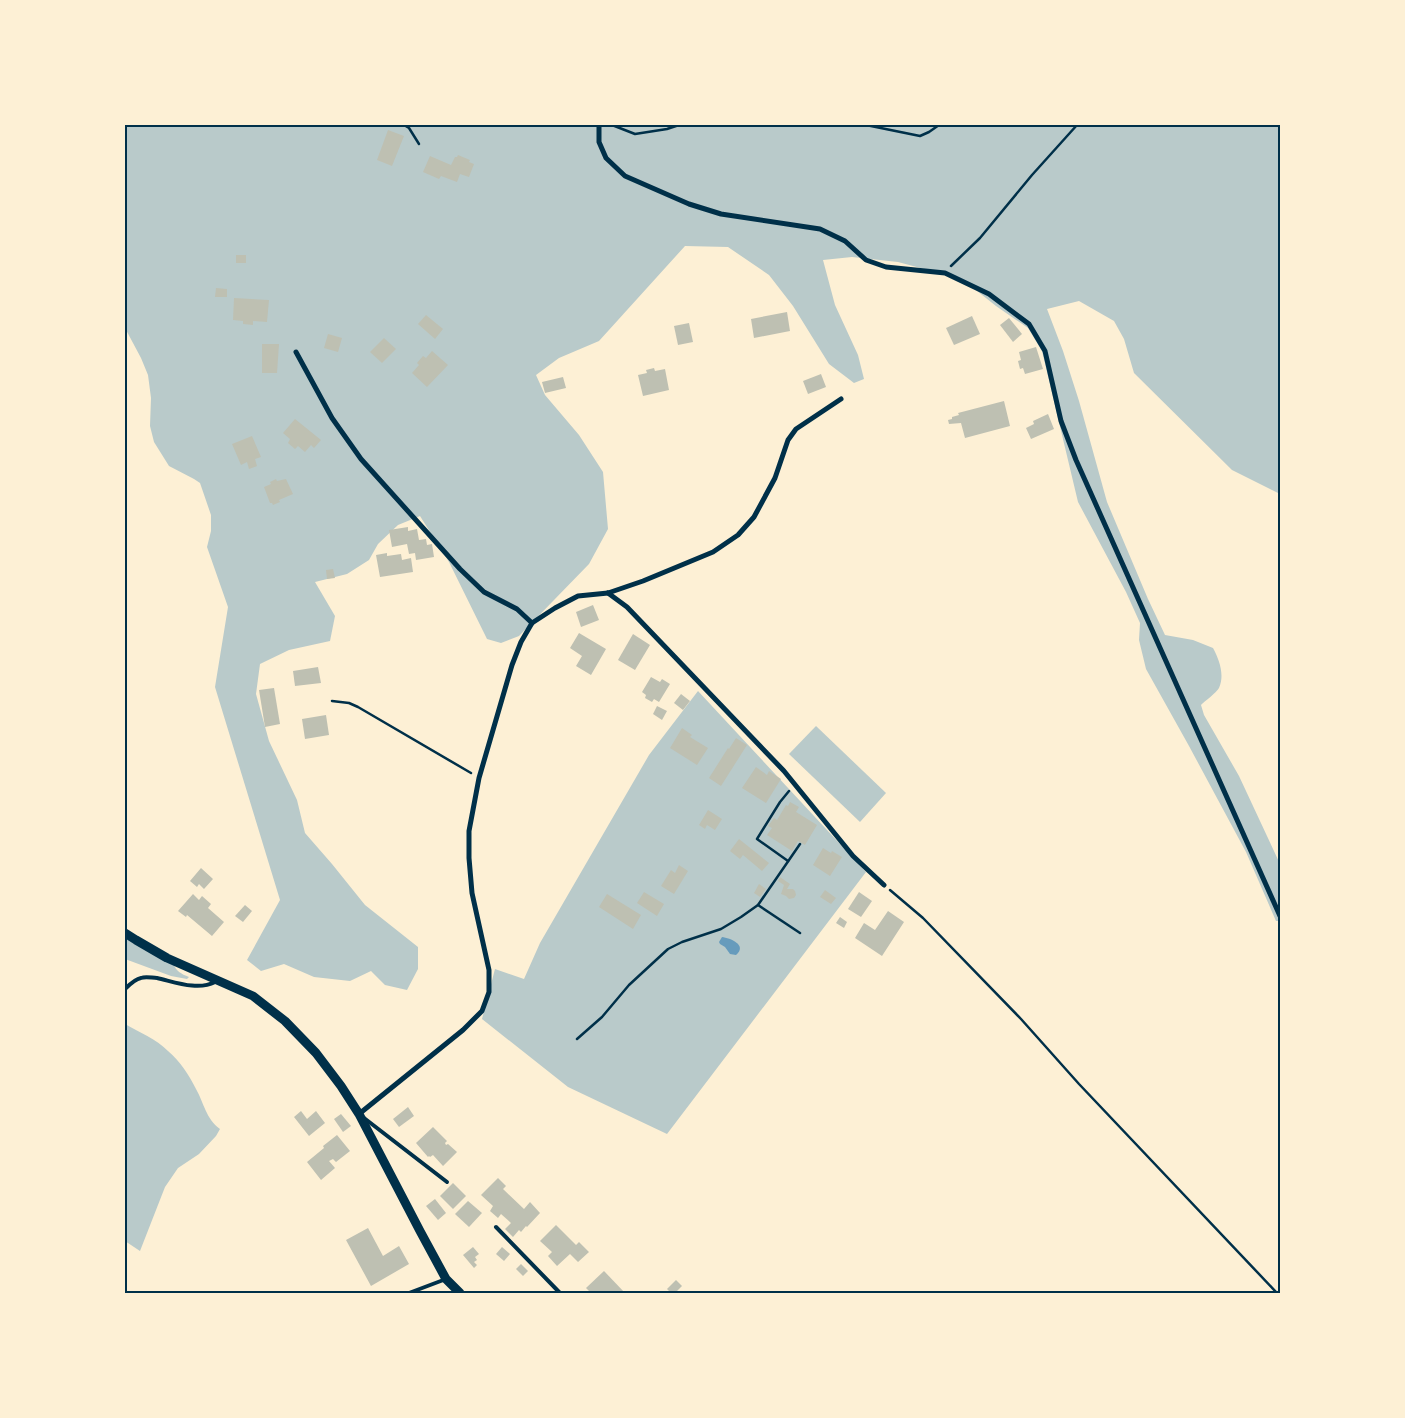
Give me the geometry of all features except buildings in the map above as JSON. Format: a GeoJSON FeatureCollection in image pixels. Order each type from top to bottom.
{"type":"FeatureCollection","features":[{"type":"Feature","properties":{"kind":"street"},"geometry":{"type":"LineString","coordinates":[[598,125],[599,142],[606,158],[625,176],[680,200],[721,214],[820,229],[844,241],[866,260],[886,267],[945,272],[989,294],[1029,324],[1045,351],[1061,421],[1076,460],[1280,916]]}},
{"type":"Feature","properties":{"kind":"street"},"geometry":{"type":"LineString","coordinates":[[296,352],[332,418],[361,459],[460,569],[484,592],[517,609],[532,623]]}},
{"type":"Feature","properties":{"kind":"street"},"geometry":{"type":"LineString","coordinates":[[359,1114],[463,1030],[482,1011],[489,992],[489,970],[472,893],[469,831],[479,778],[512,665],[532,623],[578,596],[608,593],[644,582],[712,552],[738,535],[754,517],[775,478],[788,440],[796,429],[841,399]]}},
{"type":"Feature","properties":{"kind":"street"},"geometry":{"type":"LineString","coordinates":[[608,593],[627,607],[784,771],[854,856],[884,885]]}},
{"type":"Feature","properties":{"kind":"street"},"geometry":{"type":"LineString","coordinates":[[125,933],[167,958],[253,996],[285,1021],[316,1053],[359,1114],[446,1279],[460,1293]]}},
{"type":"Feature","properties":{"kind":"lane"},"geometry":{"type":"LineString","coordinates":[[125,989],[134,980],[149,977],[199,986],[209,985],[217,981]]}},
{"type":"Feature","properties":{"kind":"lane"},"geometry":{"type":"LineString","coordinates":[[359,1114],[447,1182]]}},
{"type":"Feature","properties":{"kind":"lane"},"geometry":{"type":"LineString","coordinates":[[496,1227],[560,1293]]}},
{"type":"Feature","properties":{"kind":"lane"},"geometry":{"type":"LineString","coordinates":[[409,1293],[446,1279]]}},
{"type":"Feature","properties":{"kind":"path"},"geometry":{"type":"LineString","coordinates":[[404,125],[409,128],[420,144]]}},
{"type":"Feature","properties":{"kind":"path"},"geometry":{"type":"LineString","coordinates":[[612,125],[635,134],[667,129],[679,125]]}},
{"type":"Feature","properties":{"kind":"path"},"geometry":{"type":"LineString","coordinates":[[866,125],[920,136],[939,125]]}},
{"type":"Feature","properties":{"kind":"path"},"geometry":{"type":"LineString","coordinates":[[945,272],[980,238],[1032,174],[1077,125]]}},
{"type":"Feature","properties":{"kind":"path"},"geometry":{"type":"LineString","coordinates":[[332,701],[349,703],[358,707],[479,778]]}},
{"type":"Feature","properties":{"kind":"path"},"geometry":{"type":"LineString","coordinates":[[788,861],[757,839],[780,802],[795,784]]}},
{"type":"Feature","properties":{"kind":"path"},"geometry":{"type":"LineString","coordinates":[[577,1039],[602,1017],[629,985],[668,949],[682,942],[721,929],[758,905],[800,844]]}},
{"type":"Feature","properties":{"kind":"path"},"geometry":{"type":"LineString","coordinates":[[884,885],[923,918],[1021,1019],[1086,1091],[1277,1293]]}},
{"type":"Feature","properties":{"kind":"path"},"geometry":{"type":"LineString","coordinates":[[758,905],[800,933]]}},
{"type":"Feature","properties":{"kind":"shaded area"},"geometry":{"type":"Polygon","coordinates":[[[125,125],[1280,125],[1280,494],[1232,470],[1134,373],[1124,339],[1114,321],[1079,301],[1047,309],[1079,401],[1107,502],[1165,635],[1193,640],[1213,648],[1217,657],[1221,673],[1221,683],[1218,690],[1201,705],[1204,715],[1239,776],[1280,864],[1280,921],[1276,921],[1246,852],[1146,669],[1139,640],[1140,623],[1126,592],[1078,502],[1042,351],[1028,328],[962,279],[898,262],[852,257],[823,260],[835,305],[858,355],[864,379],[854,383],[829,364],[793,306],[769,275],[728,247],[685,246],[599,341],[559,358],[536,375],[545,395],[579,435],[603,472],[608,529],[589,564],[519,636],[501,643],[487,639],[449,562],[420,516],[398,525],[378,544],[369,560],[347,574],[315,582],[335,616],[330,641],[289,650],[260,664],[256,694],[269,741],[297,800],[305,833],[365,905],[418,947],[418,969],[407,990],[385,985],[371,971],[350,981],[314,977],[284,964],[261,971],[247,960],[280,900],[215,687],[228,607],[207,547],[211,531],[211,515],[200,483],[169,466],[154,442],[150,426],[151,398],[148,375],[125,328],[125,125]]]}},
{"type":"Feature","properties":{"kind":"shaded area"},"geometry":{"type":"Polygon","coordinates":[[[698,691],[866,872],[667,1134],[568,1087],[482,1019],[495,969],[524,979],[540,943],[649,755],[698,691]]]}},
{"type":"Feature","properties":{"kind":"shaded area"},"geometry":{"type":"Polygon","coordinates":[[[816,726],[886,793],[860,822],[789,754],[816,726]]]}},
{"type":"Feature","properties":{"kind":"shaded area"},"geometry":{"type":"Polygon","coordinates":[[[125,936],[173,963],[179,972],[189,977],[187,979],[171,976],[125,959],[125,936]]]}},
{"type":"Feature","properties":{"kind":"shaded area"},"geometry":{"type":"Polygon","coordinates":[[[125,1024],[158,1043],[176,1059],[184,1068],[199,1094],[208,1116],[220,1129],[199,1154],[178,1168],[165,1187],[140,1251],[125,1241],[125,1024]]]}},
{"type":"Feature","properties":{"kind":"water"},"geometry":{"type":"Polygon","coordinates":[[[722,937],[733,940],[739,945],[740,948],[736,955],[730,954],[720,944],[719,942],[722,937]]]}}]}
